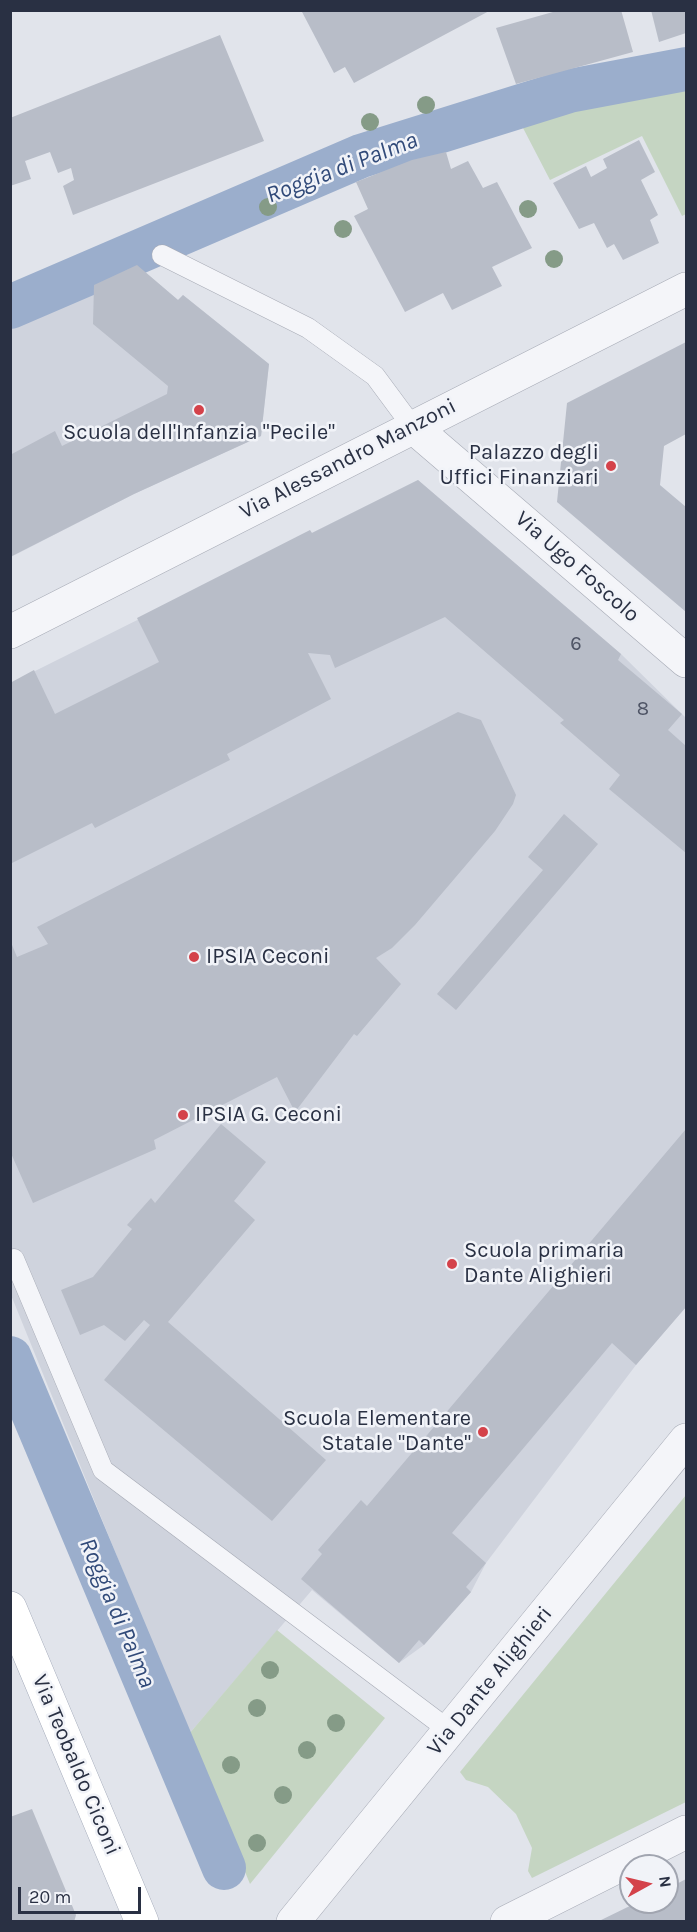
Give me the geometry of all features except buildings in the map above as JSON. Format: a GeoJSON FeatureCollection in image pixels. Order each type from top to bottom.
{"type":"FeatureCollection","features":[{"type":"Feature","properties":{"kind":"main road","name":"Via Teobaldo Ciconi"},"geometry":{"type":"LineString","coordinates":[[10,1608],[141,1922]]}},
{"type":"Feature","properties":{"kind":"street","name":"Via Alessandro Manzoni"},"geometry":{"type":"LineString","coordinates":[[10,632],[412,426],[687,289]]}},
{"type":"Feature","properties":{"kind":"street","name":"Via Ugo Foscolo"},"geometry":{"type":"LineString","coordinates":[[412,426],[687,661]]}},
{"type":"Feature","properties":{"kind":"street","name":"Via Dante Alighieri"},"geometry":{"type":"LineString","coordinates":[[293,1922],[687,1440]]}},
{"type":"Feature","properties":{"kind":"street"},"geometry":{"type":"LineString","coordinates":[[507,1922],[687,1832]]}},
{"type":"Feature","properties":{"kind":"lane"},"geometry":{"type":"LineString","coordinates":[[162,255],[308,328],[375,376],[412,426]]}},
{"type":"Feature","properties":{"kind":"lane"},"geometry":{"type":"LineString","coordinates":[[14,1259],[103,1470],[450,1731]]}},
{"type":"Feature","properties":{"kind":"shaded area","name":"Scuola dell'Infanzia \"Pecile\""},"geometry":{"type":"Polygon","coordinates":[[[137,265],[178,300],[183,295],[269,364],[261,436],[134,494],[11,557],[10,323],[137,265]]]}},
{"type":"Feature","properties":{"kind":"shaded area","name":"IPSIA G. Ceconi"},"geometry":{"type":"Polygon","coordinates":[[[418,480],[621,654],[686,718],[686,1307],[636,1365],[486,1563],[471,1592],[424,1645],[399,1663],[312,1590],[189,1734],[11,1295],[11,683],[418,480]]]}},
{"type":"Feature","properties":{"kind":"green space"},"geometry":{"type":"Polygon","coordinates":[[[686,79],[686,214],[682,216],[642,136],[550,180],[522,126],[632,90],[686,79]]]}},
{"type":"Feature","properties":{"kind":"green space"},"geometry":{"type":"Polygon","coordinates":[[[686,1495],[686,1802],[532,1878],[528,1871],[532,1848],[516,1814],[488,1787],[466,1780],[460,1772],[686,1495]]]}},
{"type":"Feature","properties":{"kind":"green space"},"geometry":{"type":"Polygon","coordinates":[[[277,1630],[385,1718],[250,1884],[189,1734],[277,1630]]]}},
{"type":"Feature","properties":{"kind":"waterway","name":"Roggia di Palma"},"geometry":{"type":"LineString","coordinates":[[10,307],[361,156],[569,91],[686,69]]}},
{"type":"Feature","properties":{"kind":"waterway","name":"Roggia di Palma"},"geometry":{"type":"LineString","coordinates":[[10,1358],[224,1868]]}},
{"type":"Feature","properties":{"kind":"place","name":"Scuola dell'Infanzia \"Pecile\""},"geometry":{"type":"Point","coordinates":[199,410]}},
{"type":"Feature","properties":{"kind":"place","name":"Palazzo degli Uffici Finanziari"},"geometry":{"type":"Point","coordinates":[611,466]}},
{"type":"Feature","properties":{"kind":"place","name":"IPSIA Ceconi"},"geometry":{"type":"Point","coordinates":[194,957]}},
{"type":"Feature","properties":{"kind":"place","name":"IPSIA G. Ceconi"},"geometry":{"type":"Point","coordinates":[183,1115]}},
{"type":"Feature","properties":{"kind":"place","name":"Scuola primaria Dante Alighieri"},"geometry":{"type":"Point","coordinates":[452,1264]}},
{"type":"Feature","properties":{"kind":"place","name":"Scuola Elementare Statale \"Dante\""},"geometry":{"type":"Point","coordinates":[483,1432]}}]}
